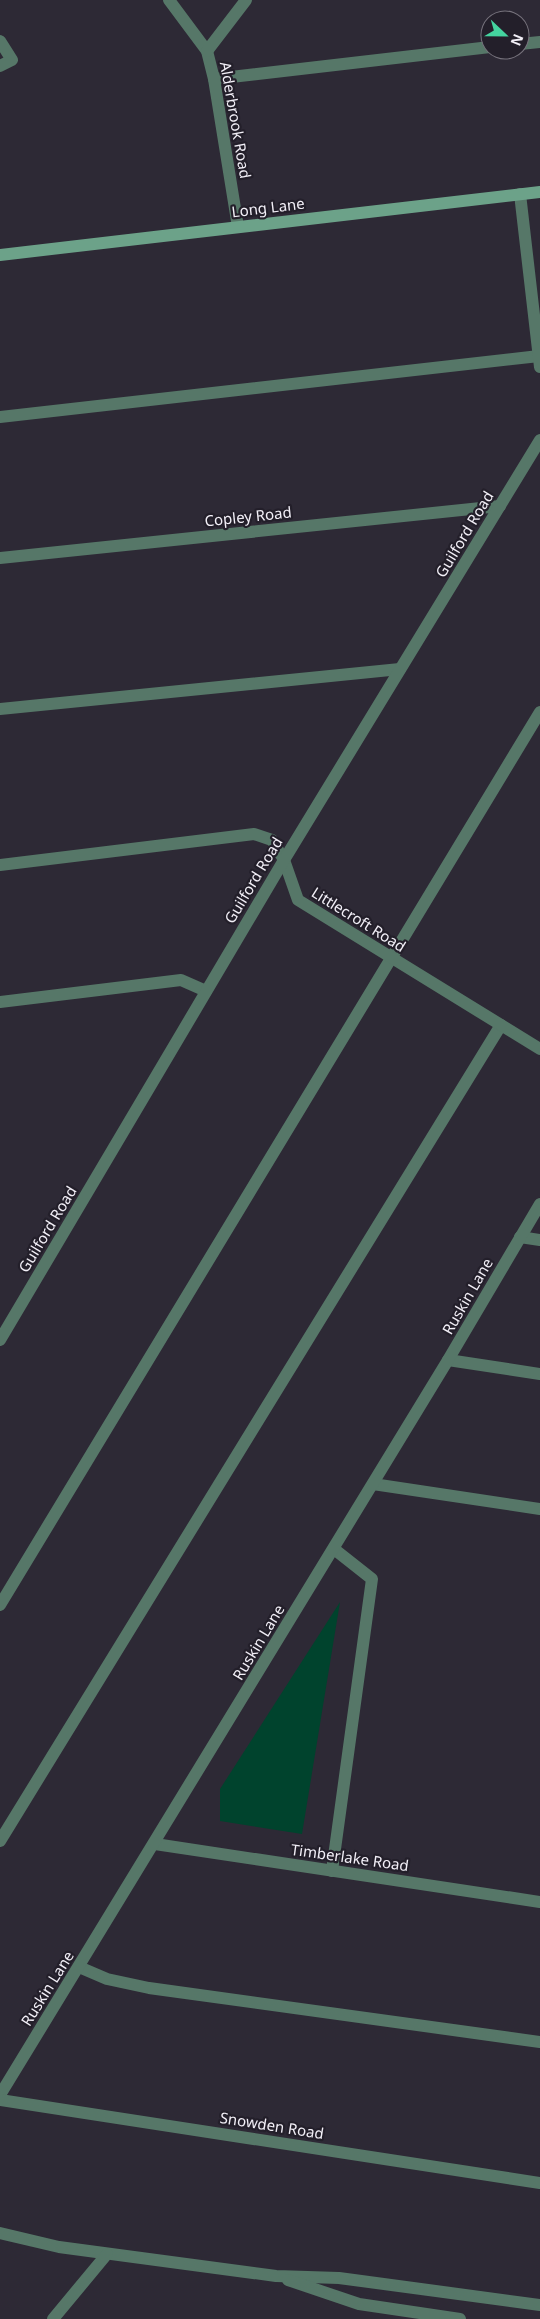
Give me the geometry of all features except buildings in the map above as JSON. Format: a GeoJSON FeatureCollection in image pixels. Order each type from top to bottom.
{"type":"FeatureCollection","features":[{"type":"Feature","properties":{"kind":"street","name":"Alderbrook Road"},"geometry":{"type":"LineString","coordinates":[[169,0],[207,51],[214,79],[238,227]]}},
{"type":"Feature","properties":{"kind":"street"},"geometry":{"type":"LineString","coordinates":[[207,51],[246,0]]}},
{"type":"Feature","properties":{"kind":"street"},"geometry":{"type":"LineString","coordinates":[[0,41],[12,60],[0,66]]}},
{"type":"Feature","properties":{"kind":"street"},"geometry":{"type":"LineString","coordinates":[[214,79],[480,48]]}},
{"type":"Feature","properties":{"kind":"street","name":"Long Lane"},"geometry":{"type":"LineString","coordinates":[[0,255],[540,192]]}},
{"type":"Feature","properties":{"kind":"street"},"geometry":{"type":"LineString","coordinates":[[0,417],[539,361],[520,194]]}},
{"type":"Feature","properties":{"kind":"street","name":"Guilford Road"},"geometry":{"type":"LineString","coordinates":[[0,1340],[284,860],[540,440]]}},
{"type":"Feature","properties":{"kind":"street","name":"Copley Road"},"geometry":{"type":"LineString","coordinates":[[0,558],[500,506]]}},
{"type":"Feature","properties":{"kind":"street"},"geometry":{"type":"LineString","coordinates":[[0,709],[400,669]]}},
{"type":"Feature","properties":{"kind":"street"},"geometry":{"type":"LineString","coordinates":[[0,1605],[540,712]]}},
{"type":"Feature","properties":{"kind":"street","name":"Littlecroft Road"},"geometry":{"type":"LineString","coordinates":[[0,865],[254,834],[272,840],[284,860],[298,900],[540,1049]]}},
{"type":"Feature","properties":{"kind":"street"},"geometry":{"type":"LineString","coordinates":[[0,1015],[3,1002],[181,980],[206,991]]}},
{"type":"Feature","properties":{"kind":"street"},"geometry":{"type":"LineString","coordinates":[[0,1840],[501,1025]]}},
{"type":"Feature","properties":{"kind":"street","name":"Ruskin Lane"},"geometry":{"type":"LineString","coordinates":[[0,2095],[155,1844],[448,1360],[540,1204]]}},
{"type":"Feature","properties":{"kind":"street"},"geometry":{"type":"LineString","coordinates":[[520,1237],[540,1240]]}},
{"type":"Feature","properties":{"kind":"street"},"geometry":{"type":"LineString","coordinates":[[448,1360],[540,1374]]}},
{"type":"Feature","properties":{"kind":"street"},"geometry":{"type":"LineString","coordinates":[[373,1484],[540,1509]]}},
{"type":"Feature","properties":{"kind":"street"},"geometry":{"type":"LineString","coordinates":[[332,1871],[372,1579],[334,1548]]}},
{"type":"Feature","properties":{"kind":"street","name":"Timberlake Road"},"geometry":{"type":"LineString","coordinates":[[155,1844],[540,1902]]}},
{"type":"Feature","properties":{"kind":"street"},"geometry":{"type":"LineString","coordinates":[[79,1967],[107,1979],[149,1988],[540,2042]]}},
{"type":"Feature","properties":{"kind":"street","name":"Snowden Road"},"geometry":{"type":"LineString","coordinates":[[0,2100],[540,2183]]}},
{"type":"Feature","properties":{"kind":"street"},"geometry":{"type":"LineString","coordinates":[[0,2232],[59,2248],[276,2276],[339,2278],[540,2305]]}},
{"type":"Feature","properties":{"kind":"street"},"geometry":{"type":"LineString","coordinates":[[53,2319],[107,2254]]}},
{"type":"Feature","properties":{"kind":"street"},"geometry":{"type":"LineString","coordinates":[[276,2276],[359,2304],[460,2319]]}},
{"type":"Feature","properties":{"kind":"green space"},"geometry":{"type":"Polygon","coordinates":[[[340,1602],[302,1834],[220,1821],[220,1789],[340,1602]]]}}]}
